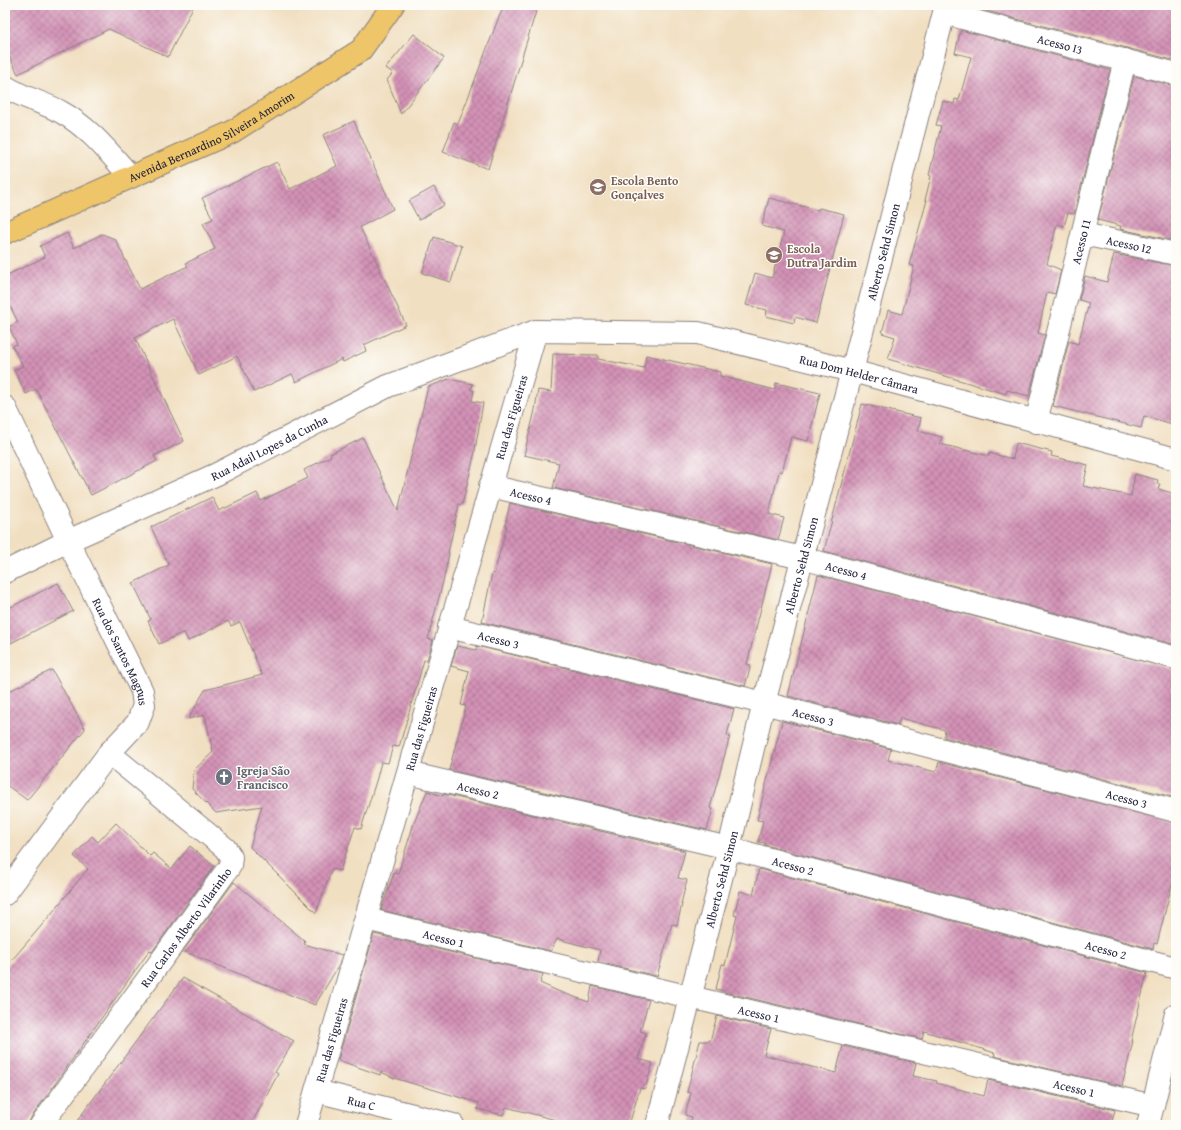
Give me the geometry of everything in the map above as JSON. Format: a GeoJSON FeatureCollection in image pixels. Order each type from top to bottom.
{"type":"FeatureCollection","features":[{"type":"Feature","properties":{"kind":"main road","name":"Avenida Bernardino Silveira Amorim"},"geometry":{"type":"LineString","coordinates":[[5,233],[232,132],[361,50],[393,5]]}},
{"type":"Feature","properties":{"kind":"street","name":"Acesso I3"},"geometry":{"type":"LineString","coordinates":[[945,9],[1176,74]]}},
{"type":"Feature","properties":{"kind":"street","name":"Alberto Sehd Simon"},"geometry":{"type":"LineString","coordinates":[[657,1125],[729,848],[764,703],[852,371],[945,9]]}},
{"type":"Feature","properties":{"kind":"street","name":"Acesso I1"},"geometry":{"type":"LineString","coordinates":[[1036,422],[1126,60]]}},
{"type":"Feature","properties":{"kind":"street"},"geometry":{"type":"LineString","coordinates":[[5,86],[15,93],[61,112],[87,130],[131,177]]}},
{"type":"Feature","properties":{"kind":"street","name":"Acesso I2"},"geometry":{"type":"LineString","coordinates":[[1082,234],[1176,254]]}},
{"type":"Feature","properties":{"kind":"street","name":"Rua Dom Helder Câmara"},"geometry":{"type":"LineString","coordinates":[[536,332],[698,333],[852,371],[1176,459]]}},
{"type":"Feature","properties":{"kind":"street","name":"Rua das Figueiras"},"geometry":{"type":"LineString","coordinates":[[306,1125],[449,627],[536,332]]}},
{"type":"Feature","properties":{"kind":"street","name":"Rua Adail Lopes da Cunha"},"geometry":{"type":"LineString","coordinates":[[5,572],[68,541],[217,474],[388,386],[536,332]]}},
{"type":"Feature","properties":{"kind":"street","name":"Rua dos Santos Magnus"},"geometry":{"type":"LineString","coordinates":[[5,407],[68,541],[142,691],[144,706],[138,722],[109,753],[5,894]]}},
{"type":"Feature","properties":{"kind":"street","name":"Acesso 4"},"geometry":{"type":"LineString","coordinates":[[490,486],[802,558],[1176,658]]}},
{"type":"Feature","properties":{"kind":"street","name":"Acesso 3"},"geometry":{"type":"LineString","coordinates":[[449,627],[764,703],[1176,811]]}},
{"type":"Feature","properties":{"kind":"street","name":"Rua Carlos Alberto Vilarinho"},"geometry":{"type":"LineString","coordinates":[[41,1125],[230,866],[231,857],[225,848],[109,753]]}},
{"type":"Feature","properties":{"kind":"street","name":"Acesso 2"},"geometry":{"type":"LineString","coordinates":[[408,773],[729,848],[1176,968]]}},
{"type":"Feature","properties":{"kind":"street","name":"Acesso 1"},"geometry":{"type":"LineString","coordinates":[[366,919],[690,997],[1150,1115]]}},
{"type":"Feature","properties":{"kind":"street"},"geometry":{"type":"LineString","coordinates":[[1150,1115],[1176,1014]]}},
{"type":"Feature","properties":{"kind":"street","name":"Rua C"},"geometry":{"type":"LineString","coordinates":[[316,1091],[453,1125]]}},
{"type":"Feature","properties":{"kind":"building"},"geometry":{"type":"Polygon","coordinates":[[[5,5],[194,5],[168,57],[109,29],[18,74],[5,48],[5,5]]]}},
{"type":"Feature","properties":{"kind":"building"},"geometry":{"type":"Polygon","coordinates":[[[505,5],[538,5],[488,169],[443,152],[454,122],[458,124],[505,5]]]}},
{"type":"Feature","properties":{"kind":"building"},"geometry":{"type":"Polygon","coordinates":[[[1176,5],[1176,61],[968,6],[1176,5]]]}},
{"type":"Feature","properties":{"kind":"building"},"geometry":{"type":"Polygon","coordinates":[[[961,30],[1110,70],[1074,214],[1068,213],[1064,226],[1057,224],[1047,264],[1061,270],[1055,294],[1047,292],[1038,333],[1045,335],[1029,396],[1007,390],[1006,394],[888,359],[895,337],[882,333],[888,310],[902,314],[914,266],[909,265],[927,200],[925,200],[931,176],[929,175],[941,126],[936,125],[943,101],[954,104],[955,99],[959,100],[971,57],[955,53],[961,30]]]}},
{"type":"Feature","properties":{"kind":"building"},"geometry":{"type":"Polygon","coordinates":[[[414,34],[444,58],[401,114],[387,80],[393,73],[386,68],[414,34]]]}},
{"type":"Feature","properties":{"kind":"building"},"geometry":{"type":"Polygon","coordinates":[[[1134,76],[1176,86],[1176,241],[1120,229],[1121,226],[1098,220],[1134,76]]]}},
{"type":"Feature","properties":{"kind":"building"},"geometry":{"type":"Polygon","coordinates":[[[354,121],[393,209],[360,227],[406,325],[364,345],[366,351],[343,362],[342,359],[296,382],[292,374],[254,392],[237,356],[199,375],[173,319],[135,338],[184,441],[154,456],[157,461],[91,495],[36,389],[26,394],[14,370],[23,366],[12,346],[17,344],[9,327],[18,322],[5,296],[5,276],[45,257],[40,246],[67,233],[74,248],[102,234],[115,239],[140,289],[188,266],[186,263],[215,249],[203,223],[213,219],[202,198],[277,162],[290,189],[337,166],[323,135],[354,121]]]}},
{"type":"Feature","properties":{"kind":"building"},"geometry":{"type":"Polygon","coordinates":[[[434,187],[444,205],[419,220],[409,201],[434,187]]]}},
{"type":"Feature","properties":{"kind":"building"},"geometry":{"type":"Polygon","coordinates":[[[769,198],[818,210],[819,208],[844,214],[816,323],[795,317],[794,323],[766,316],[767,310],[746,305],[755,273],[772,278],[784,232],[762,226],[769,198]]]}},
{"type":"Feature","properties":{"kind":"building"},"geometry":{"type":"Polygon","coordinates":[[[434,237],[462,246],[451,282],[422,273],[434,237]]]}},
{"type":"Feature","properties":{"kind":"building"},"geometry":{"type":"Polygon","coordinates":[[[1114,254],[1176,266],[1176,425],[1144,416],[1141,428],[1053,406],[1069,341],[1078,344],[1089,303],[1079,300],[1085,276],[1107,282],[1114,254]]]}},
{"type":"Feature","properties":{"kind":"building"},"geometry":{"type":"Polygon","coordinates":[[[553,354],[598,355],[598,359],[644,368],[646,355],[720,372],[720,376],[775,390],[776,383],[820,393],[808,441],[791,437],[782,472],[779,471],[769,514],[784,518],[778,540],[553,488],[559,463],[524,455],[535,410],[538,390],[551,392],[553,354]]]}},
{"type":"Feature","properties":{"kind":"building"},"geometry":{"type":"Polygon","coordinates":[[[449,379],[473,384],[471,390],[474,390],[472,401],[483,403],[474,456],[462,505],[459,504],[444,578],[428,639],[433,640],[427,660],[424,660],[399,747],[393,746],[388,763],[381,762],[361,829],[355,827],[340,871],[332,869],[316,913],[250,847],[262,806],[216,813],[192,789],[194,770],[213,752],[205,715],[188,719],[205,690],[262,675],[240,622],[231,626],[228,621],[188,641],[184,632],[159,644],[148,621],[151,620],[133,583],[169,565],[151,527],[212,497],[219,511],[257,493],[261,501],[308,478],[304,470],[331,456],[330,454],[363,438],[398,511],[428,387],[449,379]]]}},
{"type":"Feature","properties":{"kind":"building"},"geometry":{"type":"Polygon","coordinates":[[[862,404],[921,418],[918,431],[942,437],[940,444],[989,456],[989,453],[1013,459],[1016,443],[1052,452],[1051,456],[1088,465],[1083,486],[1131,496],[1135,474],[1158,480],[1157,484],[1160,484],[1158,489],[1176,494],[1176,645],[824,551],[862,404]]]}},
{"type":"Feature","properties":{"kind":"building"},"geometry":{"type":"Polygon","coordinates":[[[510,503],[772,564],[747,664],[751,665],[745,686],[482,622],[492,573],[494,574],[507,526],[505,526],[510,503]]]}},
{"type":"Feature","properties":{"kind":"building"},"geometry":{"type":"Polygon","coordinates":[[[818,575],[1176,670],[1171,690],[1176,691],[1176,798],[944,737],[945,730],[900,718],[898,725],[788,696],[818,575]]]}},
{"type":"Feature","properties":{"kind":"building"},"geometry":{"type":"Polygon","coordinates":[[[58,583],[73,611],[5,646],[5,610],[58,583]]]}},
{"type":"Feature","properties":{"kind":"building"},"geometry":{"type":"Polygon","coordinates":[[[457,646],[476,650],[477,646],[734,709],[727,735],[730,736],[710,808],[713,809],[707,830],[449,770],[466,706],[461,705],[469,671],[451,666],[457,646]]]}},
{"type":"Feature","properties":{"kind":"building"},"geometry":{"type":"Polygon","coordinates":[[[52,670],[85,729],[27,800],[5,784],[5,693],[52,670]]]}},
{"type":"Feature","properties":{"kind":"building"},"geometry":{"type":"Polygon","coordinates":[[[782,721],[891,749],[888,760],[936,772],[939,762],[1176,823],[1176,868],[1157,944],[1154,943],[1153,949],[758,842],[763,821],[757,820],[782,721]]]}},
{"type":"Feature","properties":{"kind":"building"},"geometry":{"type":"Polygon","coordinates":[[[427,791],[443,796],[443,794],[685,851],[678,878],[687,880],[682,904],[677,925],[672,924],[657,976],[598,962],[600,950],[557,939],[551,951],[381,910],[394,873],[398,874],[414,823],[427,791]]]}},
{"type":"Feature","properties":{"kind":"building"},"geometry":{"type":"Polygon","coordinates":[[[116,823],[150,856],[153,853],[172,869],[190,846],[214,866],[152,952],[150,950],[134,972],[31,1118],[28,1125],[5,1125],[5,968],[88,869],[74,856],[92,836],[98,842],[116,823]]]}},
{"type":"Feature","properties":{"kind":"building"},"geometry":{"type":"Polygon","coordinates":[[[759,869],[1147,973],[1122,1086],[994,1056],[995,1053],[924,1031],[922,1039],[716,989],[722,964],[725,965],[737,916],[734,915],[740,891],[753,895],[759,869]]]}},
{"type":"Feature","properties":{"kind":"building"},"geometry":{"type":"Polygon","coordinates":[[[234,882],[305,941],[304,944],[342,955],[339,965],[315,1005],[183,951],[234,882]]]}},
{"type":"Feature","properties":{"kind":"building"},"geometry":{"type":"Polygon","coordinates":[[[374,934],[543,974],[540,983],[589,1002],[592,986],[649,1000],[640,1031],[646,1033],[638,1059],[653,1063],[645,1089],[640,1088],[629,1125],[568,1125],[556,1122],[556,1120],[506,1107],[503,1115],[477,1109],[479,1103],[394,1078],[381,1072],[380,1075],[338,1060],[374,934]]]}},
{"type":"Feature","properties":{"kind":"building"},"geometry":{"type":"Polygon","coordinates":[[[183,978],[294,1041],[275,1072],[278,1074],[251,1125],[74,1125],[183,978]]]}},
{"type":"Feature","properties":{"kind":"building"},"geometry":{"type":"Polygon","coordinates":[[[717,1016],[771,1029],[764,1055],[836,1073],[843,1046],[916,1063],[913,1076],[937,1081],[936,1083],[984,1096],[988,1080],[1115,1110],[1111,1125],[690,1125],[692,1117],[685,1115],[691,1093],[687,1092],[700,1041],[710,1041],[717,1016]]]}},
{"type":"Feature","properties":{"kind":"place","name":"Escola Bento Gonçalves"},"geometry":{"type":"Point","coordinates":[598,187]}},
{"type":"Feature","properties":{"kind":"place","name":"Escola Dutra Jardim"},"geometry":{"type":"Point","coordinates":[774,255]}},
{"type":"Feature","properties":{"kind":"place","name":"Igreja São Francisco"},"geometry":{"type":"Point","coordinates":[224,777]}}]}
